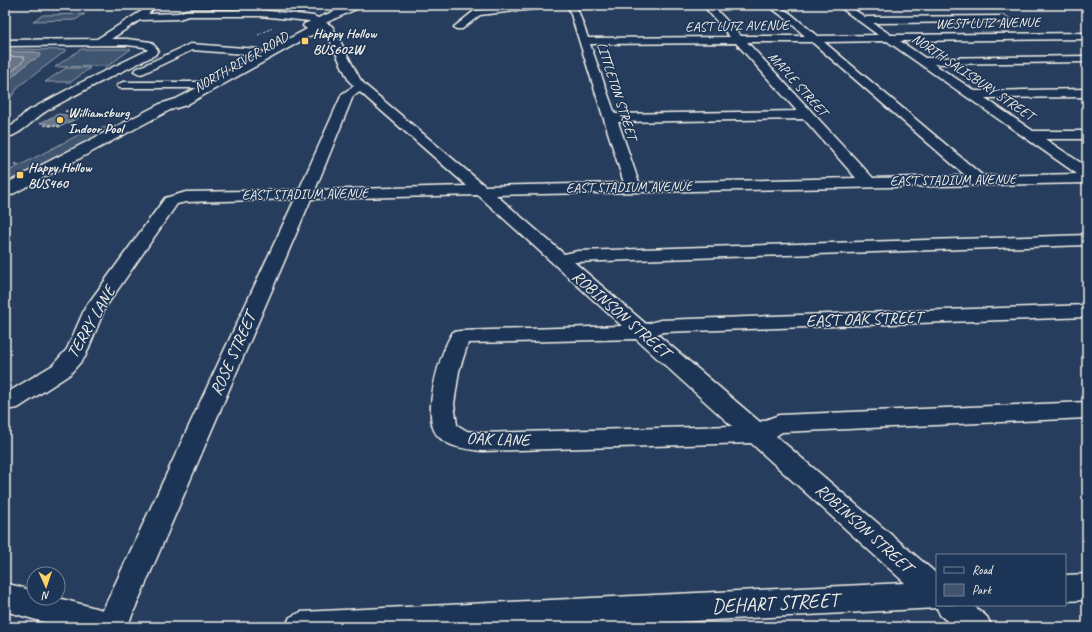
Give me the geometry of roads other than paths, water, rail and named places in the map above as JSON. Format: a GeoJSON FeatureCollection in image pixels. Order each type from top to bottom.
{"type":"FeatureCollection","features":[{"type":"Feature","properties":{"kind":"main road","name":"NORTH RIVER ROAD"},"geometry":{"type":"LineString","coordinates":[[7,189],[165,107],[181,102],[315,28],[321,22],[346,7],[358,5]]}},
{"type":"Feature","properties":{"kind":"main road","name":"NORTH RIVER ROAD"},"geometry":{"type":"LineString","coordinates":[[165,107],[171,101],[229,70],[304,26],[321,22]]}},
{"type":"Feature","properties":{"kind":"street"},"geometry":{"type":"LineString","coordinates":[[100,42],[155,5]]}},
{"type":"Feature","properties":{"kind":"street"},"geometry":{"type":"LineString","coordinates":[[459,27],[477,13],[543,5]]}},
{"type":"Feature","properties":{"kind":"street","name":"LITTLETON STREET"},"geometry":{"type":"LineString","coordinates":[[572,5],[633,187]]}},
{"type":"Feature","properties":{"kind":"street","name":"MAPLE STREET"},"geometry":{"type":"LineString","coordinates":[[707,5],[868,182]]}},
{"type":"Feature","properties":{"kind":"street"},"geometry":{"type":"LineString","coordinates":[[771,5],[788,16],[978,180]]}},
{"type":"Feature","properties":{"kind":"street","name":"NORTH SALISBURY STREET"},"geometry":{"type":"LineString","coordinates":[[841,5],[1087,174]]}},
{"type":"Feature","properties":{"kind":"street"},"geometry":{"type":"LineString","coordinates":[[862,20],[1007,20],[984,8]]}},
{"type":"Feature","properties":{"kind":"street"},"geometry":{"type":"LineString","coordinates":[[919,12],[932,19]]}},
{"type":"Feature","properties":{"kind":"street"},"geometry":{"type":"LineString","coordinates":[[138,17],[179,16],[178,19],[182,20],[250,19],[270,14],[311,18],[321,22]]}},
{"type":"Feature","properties":{"kind":"street","name":"ROBINSON STREET"},"geometry":{"type":"LineString","coordinates":[[321,22],[329,28],[355,81],[361,87],[642,332],[936,593]]}},
{"type":"Feature","properties":{"kind":"street"},"geometry":{"type":"LineString","coordinates":[[1022,28],[1040,37]]}},
{"type":"Feature","properties":{"kind":"street","name":"WEST LUTZ AVENUE"},"geometry":{"type":"LineString","coordinates":[[890,38],[1087,36]]}},
{"type":"Feature","properties":{"kind":"street","name":"EAST LUTZ AVENUE"},"geometry":{"type":"LineString","coordinates":[[585,41],[890,38]]}},
{"type":"Feature","properties":{"kind":"street"},"geometry":{"type":"LineString","coordinates":[[5,43],[139,43],[147,44],[153,50],[151,53],[90,82],[31,115],[18,128],[5,134]]}},
{"type":"Feature","properties":{"kind":"street"},"geometry":{"type":"LineString","coordinates":[[140,71],[190,46],[258,52]]}},
{"type":"Feature","properties":{"kind":"street"},"geometry":{"type":"LineString","coordinates":[[923,61],[1087,59]]}},
{"type":"Feature","properties":{"kind":"street"},"geometry":{"type":"LineString","coordinates":[[123,86],[201,85]]}},
{"type":"Feature","properties":{"kind":"street","name":"ROSE STREET"},"geometry":{"type":"LineString","coordinates":[[111,627],[305,194],[348,94],[361,87]]}},
{"type":"Feature","properties":{"kind":"street"},"geometry":{"type":"LineString","coordinates":[[972,95],[1087,93]]}},
{"type":"Feature","properties":{"kind":"street"},"geometry":{"type":"LineString","coordinates":[[611,118],[806,115]]}},
{"type":"Feature","properties":{"kind":"street"},"geometry":{"type":"LineString","coordinates":[[1032,135],[1087,135]]}},
{"type":"Feature","properties":{"kind":"street","name":"EAST STADIUM AVENUE"},"geometry":{"type":"LineString","coordinates":[[171,201],[199,196],[1087,178]]}},
{"type":"Feature","properties":{"kind":"street","name":"TERRY LANE"},"geometry":{"type":"LineString","coordinates":[[5,402],[10,402],[61,370],[77,352],[95,308],[171,201]]}},
{"type":"Feature","properties":{"kind":"street"},"geometry":{"type":"LineString","coordinates":[[560,260],[578,256],[1087,240]]}},
{"type":"Feature","properties":{"kind":"street","name":"EAST OAK STREET"},"geometry":{"type":"LineString","coordinates":[[642,332],[661,326],[1087,311]]}},
{"type":"Feature","properties":{"kind":"street","name":"OAK LANE"},"geometry":{"type":"LineString","coordinates":[[642,332],[460,338],[448,371],[442,404],[446,429],[461,439],[482,442],[757,434]]}},
{"type":"Feature","properties":{"kind":"street"},"geometry":{"type":"LineString","coordinates":[[757,434],[779,424],[1087,410]]}},
{"type":"Feature","properties":{"kind":"street"},"geometry":{"type":"LineString","coordinates":[[1066,588],[1087,587]]}},
{"type":"Feature","properties":{"kind":"street","name":"DEHART STREET"},"geometry":{"type":"LineString","coordinates":[[301,627],[936,594]]}},
{"type":"Feature","properties":{"kind":"street"},"geometry":{"type":"LineString","coordinates":[[5,598],[111,627]]}},
{"type":"Feature","properties":{"kind":"street"},"geometry":{"type":"LineString","coordinates":[[952,606],[976,627]]}},
{"type":"Feature","properties":{"kind":"water"},"geometry":{"type":"Polygon","coordinates":[[[5,52],[35,52],[41,54],[38,58],[30,61],[5,83],[5,52]]]}},
{"type":"Feature","properties":{"kind":"water","name":"Williamsburg Indoor Pool"},"geometry":{"type":"Polygon","coordinates":[[[58,114],[80,117],[62,126],[40,123],[58,114]]]}},
{"type":"Feature","properties":{"kind":"place","name":"Happy Hollow BUS602W"},"geometry":{"type":"Point","coordinates":[305,41]}},
{"type":"Feature","properties":{"kind":"place","name":"Williamsburg Indoor Pool"},"geometry":{"type":"Point","coordinates":[60,120]}},
{"type":"Feature","properties":{"kind":"place","name":"Happy Hollow BUS460"},"geometry":{"type":"Point","coordinates":[20,175]}}]}
